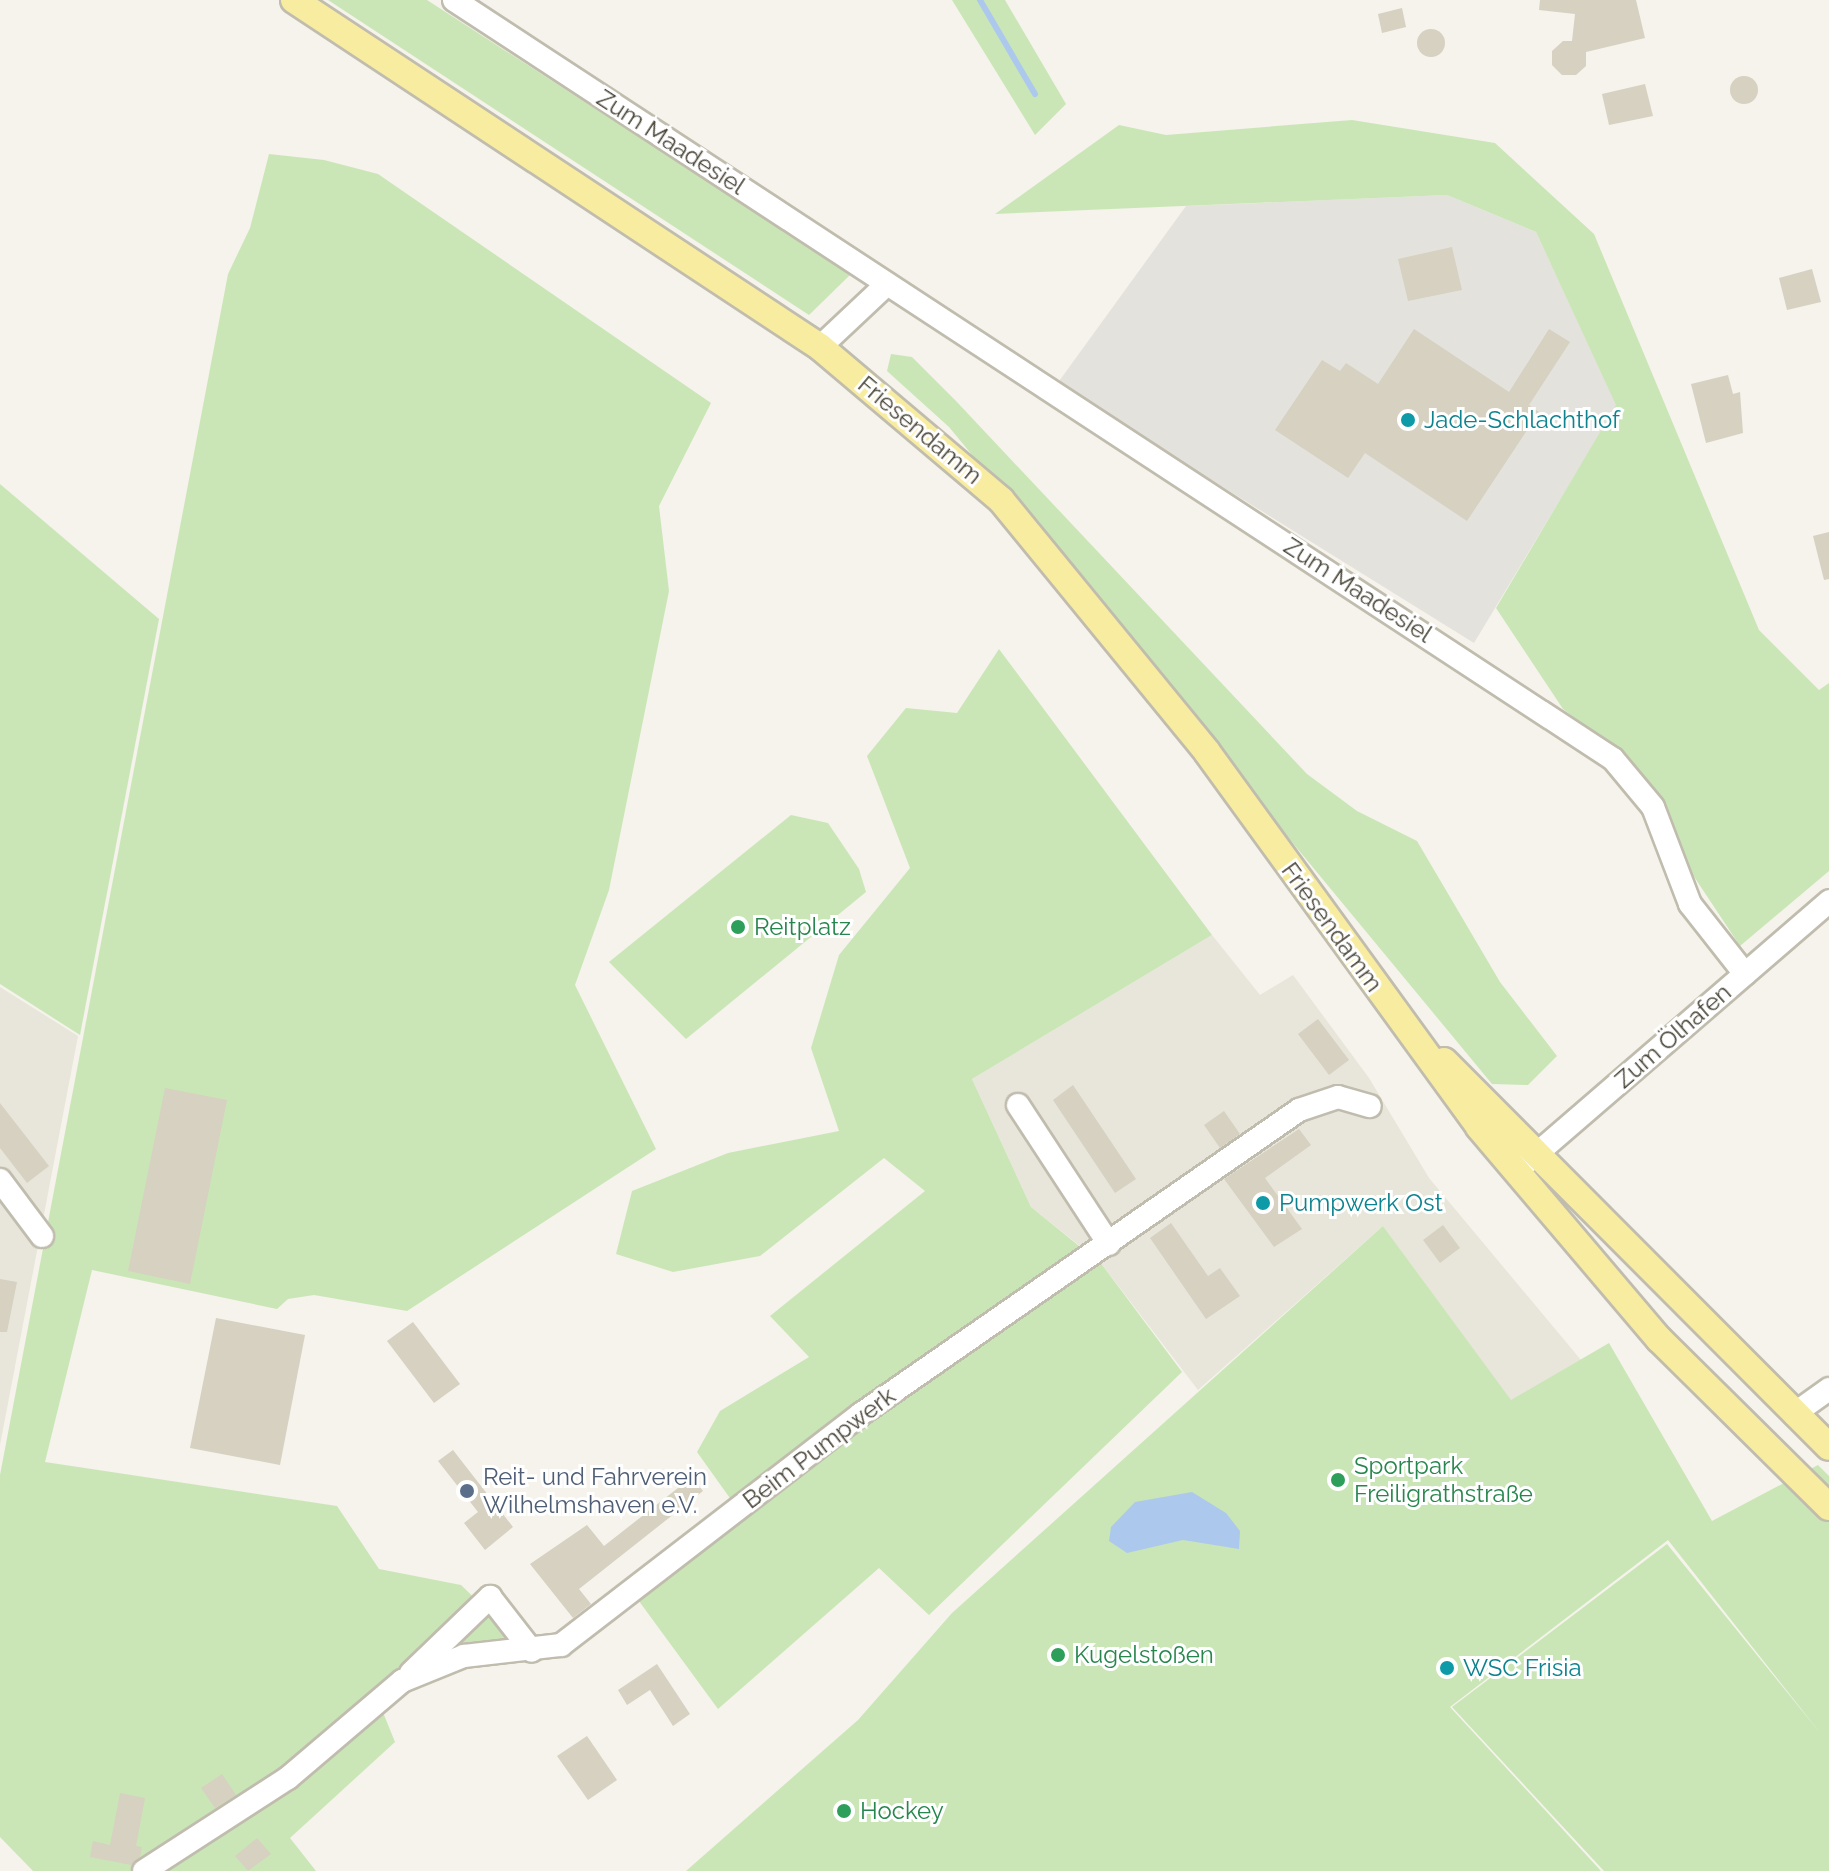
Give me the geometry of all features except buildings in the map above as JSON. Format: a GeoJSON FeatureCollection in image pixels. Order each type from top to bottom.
{"type":"FeatureCollection","features":[{"type":"Feature","properties":{"kind":"main road","name":"Friesendamm"},"geometry":{"type":"LineString","coordinates":[[294,0],[820,347],[1001,500],[1207,752],[1397,1018],[1517,1172],[1659,1339],[1829,1507]]}},
{"type":"Feature","properties":{"kind":"main road","name":"Friesendamm"},"geometry":{"type":"LineString","coordinates":[[1397,1018],[1538,1152],[1829,1447]]}},
{"type":"Feature","properties":{"kind":"street","name":"Zum Maadesiel"},"geometry":{"type":"LineString","coordinates":[[454,0],[1613,759],[1653,807],[1690,904],[1745,974]]}},
{"type":"Feature","properties":{"kind":"street"},"geometry":{"type":"LineString","coordinates":[[820,347],[887,284]]}},
{"type":"Feature","properties":{"kind":"street","name":"Zum Ölhafen"},"geometry":{"type":"LineString","coordinates":[[1517,1172],[1829,901]]}},
{"type":"Feature","properties":{"kind":"street","name":"Beim Pumpwerk"},"geometry":{"type":"LineString","coordinates":[[402,1681],[464,1656],[532,1651],[561,1645],[861,1414],[1299,1110],[1338,1097],[1370,1106]]}},
{"type":"Feature","properties":{"kind":"street"},"geometry":{"type":"LineString","coordinates":[[1018,1105],[1109,1244]]}},
{"type":"Feature","properties":{"kind":"street"},"geometry":{"type":"LineString","coordinates":[[0,1180],[42,1236]]}},
{"type":"Feature","properties":{"kind":"street"},"geometry":{"type":"LineString","coordinates":[[1794,1414],[1829,1389]]}},
{"type":"Feature","properties":{"kind":"street","name":"Beim Pumpwerk"},"geometry":{"type":"LineString","coordinates":[[144,1871],[288,1778],[402,1681],[490,1597],[532,1651]]}},
{"type":"Feature","properties":{"kind":"shaded area"},"geometry":{"type":"Polygon","coordinates":[[[1447,195],[1536,232],[1617,405],[1474,643],[1057,384],[1186,206],[1447,195]]]}},
{"type":"Feature","properties":{"kind":"shaded area"},"geometry":{"type":"Polygon","coordinates":[[[1212,935],[1260,995],[1293,975],[1369,1078],[1429,1178],[1581,1360],[1511,1401],[1383,1226],[1198,1390],[1100,1262],[1031,1207],[972,1079],[1212,935]]]}},
{"type":"Feature","properties":{"kind":"shaded area"},"geometry":{"type":"Polygon","coordinates":[[[0,987],[78,1036],[0,1445],[0,987]]]}},
{"type":"Feature","properties":{"kind":"green space"},"geometry":{"type":"Polygon","coordinates":[[[328,0],[427,0],[851,274],[809,315],[328,0]]]}},
{"type":"Feature","properties":{"kind":"green space"},"geometry":{"type":"Polygon","coordinates":[[[952,0],[1005,0],[1066,104],[1035,135],[952,0]]]}},
{"type":"Feature","properties":{"kind":"green space"},"geometry":{"type":"Polygon","coordinates":[[[1352,120],[1495,143],[1594,234],[1759,630],[1819,690],[1829,683],[1829,871],[1740,946],[1687,866],[1640,770],[1563,709],[1496,608],[1616,405],[1536,232],[1447,195],[995,214],[1119,125],[1166,135],[1352,120]]]}},
{"type":"Feature","properties":{"kind":"green space"},"geometry":{"type":"Polygon","coordinates":[[[269,154],[324,160],[378,174],[711,403],[659,506],[669,591],[609,890],[575,985],[656,1149],[407,1311],[314,1295],[288,1299],[277,1309],[92,1270],[45,1462],[337,1506],[379,1569],[461,1585],[523,1645],[442,1653],[382,1710],[395,1742],[290,1838],[316,1871],[33,1871],[0,1837],[0,1475],[228,274],[250,228],[269,154]]]}},
{"type":"Feature","properties":{"kind":"green space"},"geometry":{"type":"Polygon","coordinates":[[[891,354],[912,357],[956,401],[1307,774],[1357,811],[1417,841],[1500,982],[1557,1056],[1528,1085],[1492,1084],[949,427],[887,371],[891,354]]]}},
{"type":"Feature","properties":{"kind":"green space"},"geometry":{"type":"Polygon","coordinates":[[[0,484],[159,619],[80,1035],[0,984],[0,484]]]}},
{"type":"Feature","properties":{"kind":"green space"},"geometry":{"type":"Polygon","coordinates":[[[999,649],[1212,935],[972,1079],[1031,1207],[1084,1250],[732,1501],[697,1452],[720,1411],[809,1357],[770,1316],[925,1191],[884,1158],[760,1256],[673,1272],[616,1254],[632,1191],[728,1153],[839,1131],[811,1048],[839,955],[910,868],[867,756],[906,708],[957,713],[999,649]]]}},
{"type":"Feature","properties":{"kind":"green space","name":"Reitplatz"},"geometry":{"type":"Polygon","coordinates":[[[791,815],[828,823],[859,869],[866,892],[686,1039],[609,962],[791,815]]]}},
{"type":"Feature","properties":{"kind":"green space","name":"Sportpark Freiligrathstraße"},"geometry":{"type":"Polygon","coordinates":[[[1383,1226],[1511,1400],[1609,1343],[1712,1521],[1818,1465],[1829,1476],[1829,1871],[1604,1871],[1452,1707],[1667,1544],[1821,1734],[1668,1540],[1450,1707],[1601,1871],[686,1871],[858,1720],[952,1613],[1383,1226]]]}},
{"type":"Feature","properties":{"kind":"green space"},"geometry":{"type":"Polygon","coordinates":[[[1100,1262],[1182,1372],[929,1615],[879,1568],[718,1709],[636,1597],[865,1421],[1100,1262]]]}},
{"type":"Feature","properties":{"kind":"water"},"geometry":{"type":"Polygon","coordinates":[[[1192,1492],[1226,1513],[1240,1531],[1239,1549],[1183,1540],[1127,1553],[1109,1541],[1111,1527],[1135,1502],[1192,1492]]]}},
{"type":"Feature","properties":{"kind":"waterway"},"geometry":{"type":"LineString","coordinates":[[980,0],[1035,94]]}},
{"type":"Feature","properties":{"kind":"place","name":"Jade-Schlachthof"},"geometry":{"type":"Point","coordinates":[1408,420]}},
{"type":"Feature","properties":{"kind":"place","name":"Reitplatz"},"geometry":{"type":"Point","coordinates":[738,927]}},
{"type":"Feature","properties":{"kind":"place","name":"Pumpwerk Ost"},"geometry":{"type":"Point","coordinates":[1263,1203]}},
{"type":"Feature","properties":{"kind":"place","name":"Sportpark Freiligrathstraße"},"geometry":{"type":"Point","coordinates":[1338,1480]}},
{"type":"Feature","properties":{"kind":"place","name":"Reit- und Fahrverein Wilhelmshaven e.V."},"geometry":{"type":"Point","coordinates":[467,1491]}},
{"type":"Feature","properties":{"kind":"place","name":"Kugelstoßen"},"geometry":{"type":"Point","coordinates":[1058,1655]}},
{"type":"Feature","properties":{"kind":"place","name":"WSC Frisia"},"geometry":{"type":"Point","coordinates":[1447,1668]}},
{"type":"Feature","properties":{"kind":"place","name":"Hockey"},"geometry":{"type":"Point","coordinates":[844,1811]}}]}
